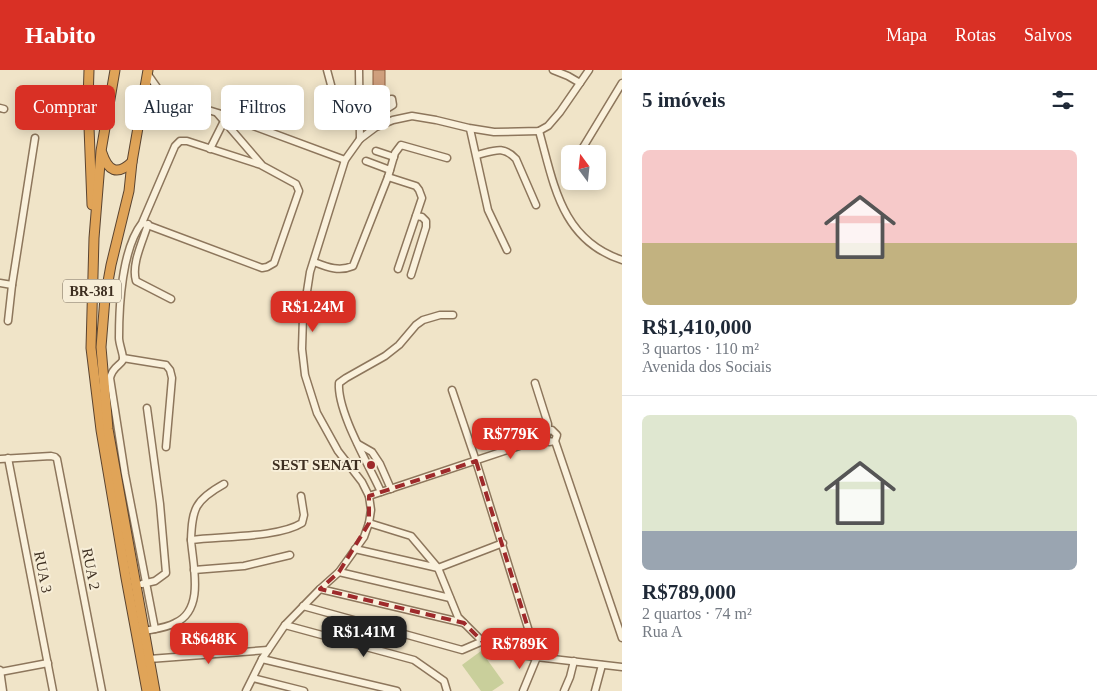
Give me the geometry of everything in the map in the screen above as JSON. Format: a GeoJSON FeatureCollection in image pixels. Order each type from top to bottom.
{"type":"FeatureCollection","features":[{"type":"Feature","properties":{"kind":"highway"},"geometry":{"type":"LineString","coordinates":[[90,70],[88,101],[94,238]]}},
{"type":"Feature","properties":{"kind":"highway","name":"BR-381"},"geometry":{"type":"LineString","coordinates":[[115,70],[102,151],[94,238],[91,348],[93,373],[126,578],[147,691]]}},
{"type":"Feature","properties":{"kind":"highway","name":"BR-381"},"geometry":{"type":"LineString","coordinates":[[145,85],[148,72]]}},
{"type":"Feature","properties":{"kind":"highway","name":"BR-381"},"geometry":{"type":"LineString","coordinates":[[137,130],[129,191],[111,265],[101,347],[108,429],[140,584],[144,631],[155,691]]}},
{"type":"Feature","properties":{"kind":"highway"},"geometry":{"type":"LineString","coordinates":[[102,151],[105,162],[110,168],[116,170],[124,168],[132,162]]}},
{"type":"Feature","properties":{"kind":"street"},"geometry":{"type":"LineString","coordinates":[[327,70],[331,85]]}},
{"type":"Feature","properties":{"kind":"street"},"geometry":{"type":"LineString","coordinates":[[360,70],[360,85]]}},
{"type":"Feature","properties":{"kind":"street"},"geometry":{"type":"LineString","coordinates":[[553,70],[568,76],[580,84]]}},
{"type":"Feature","properties":{"kind":"street"},"geometry":{"type":"LineString","coordinates":[[246,691],[262,659],[285,625],[339,572],[364,537],[369,523],[371,510],[369,496],[362,482],[338,451],[317,413],[305,375],[302,349],[302,317],[310,272],[345,160],[360,139],[376,127],[393,120],[412,116],[470,129],[494,132],[538,131],[548,126],[589,70]]}},
{"type":"Feature","properties":{"kind":"street"},"geometry":{"type":"LineString","coordinates":[[148,72],[156,85]]}},
{"type":"Feature","properties":{"kind":"street"},"geometry":{"type":"LineString","coordinates":[[584,145],[622,83]]}},
{"type":"Feature","properties":{"kind":"street"},"geometry":{"type":"LineString","coordinates":[[211,111],[345,160]]}},
{"type":"Feature","properties":{"kind":"street"},"geometry":{"type":"LineString","coordinates":[[218,113],[221,117]]}},
{"type":"Feature","properties":{"kind":"street"},"geometry":{"type":"LineString","coordinates":[[210,149],[221,127]]}},
{"type":"Feature","properties":{"kind":"street"},"geometry":{"type":"LineString","coordinates":[[470,129],[488,210],[507,250]]}},
{"type":"Feature","properties":{"kind":"street"},"geometry":{"type":"LineString","coordinates":[[232,130],[261,165]]}},
{"type":"Feature","properties":{"kind":"street"},"geometry":{"type":"LineString","coordinates":[[360,139],[361,130]]}},
{"type":"Feature","properties":{"kind":"street"},"geometry":{"type":"LineString","coordinates":[[538,131],[566,216],[577,232],[593,246],[622,260]]}},
{"type":"Feature","properties":{"kind":"street"},"geometry":{"type":"LineString","coordinates":[[8,322],[35,138]]}},
{"type":"Feature","properties":{"kind":"street"},"geometry":{"type":"LineString","coordinates":[[145,224],[262,268],[267,267],[274,263],[299,192],[296,184],[261,165],[187,141],[180,141],[175,146],[145,224],[134,275],[136,281],[171,299]]}},
{"type":"Feature","properties":{"kind":"street"},"geometry":{"type":"LineString","coordinates":[[314,262],[344,270],[353,266],[397,148],[401,145],[447,158]]}},
{"type":"Feature","properties":{"kind":"street"},"geometry":{"type":"LineString","coordinates":[[477,155],[502,150],[511,154],[516,160],[536,205]]}},
{"type":"Feature","properties":{"kind":"street"},"geometry":{"type":"LineString","coordinates":[[376,151],[394,157]]}},
{"type":"Feature","properties":{"kind":"street"},"geometry":{"type":"LineString","coordinates":[[366,161],[416,186],[422,198],[398,269]]}},
{"type":"Feature","properties":{"kind":"street"},"geometry":{"type":"LineString","coordinates":[[411,275],[426,227],[426,221],[422,217],[416,216]]}},
{"type":"Feature","properties":{"kind":"street"},"geometry":{"type":"LineString","coordinates":[[145,224],[136,231],[129,254],[120,301],[119,341],[124,358],[112,370],[110,378],[140,584],[155,629]]}},
{"type":"Feature","properties":{"kind":"street"},"geometry":{"type":"LineString","coordinates":[[0,283],[12,285]]}},
{"type":"Feature","properties":{"kind":"street"},"geometry":{"type":"LineString","coordinates":[[381,492],[356,443],[339,393],[339,384],[400,345],[423,320],[440,315],[453,315]]}},
{"type":"Feature","properties":{"kind":"street"},"geometry":{"type":"LineString","coordinates":[[124,358],[166,365],[170,370],[172,378],[166,447]]}},
{"type":"Feature","properties":{"kind":"street"},"geometry":{"type":"LineString","coordinates":[[535,383],[550,437],[622,638]]}},
{"type":"Feature","properties":{"kind":"street"},"geometry":{"type":"LineString","coordinates":[[452,390],[476,460],[537,657],[523,691]]}},
{"type":"Feature","properties":{"kind":"street"},"geometry":{"type":"LineString","coordinates":[[140,584],[155,581],[166,573],[160,504],[147,408]]}},
{"type":"Feature","properties":{"kind":"street"},"geometry":{"type":"LineString","coordinates":[[369,496],[550,437]]}},
{"type":"Feature","properties":{"kind":"street"},"geometry":{"type":"LineString","coordinates":[[356,443],[372,452],[380,464],[391,489]]}},
{"type":"Feature","properties":{"kind":"street","name":"RUA 2"},"geometry":{"type":"LineString","coordinates":[[8,458],[51,456],[57,459],[102,691]]}},
{"type":"Feature","properties":{"kind":"street"},"geometry":{"type":"LineString","coordinates":[[0,458],[8,458]]}},
{"type":"Feature","properties":{"kind":"street","name":"RUA 3"},"geometry":{"type":"LineString","coordinates":[[8,458],[52,691]]}},
{"type":"Feature","properties":{"kind":"street"},"geometry":{"type":"LineString","coordinates":[[144,631],[176,623],[188,614],[196,594],[191,540],[192,520],[196,506],[207,493],[224,484]]}},
{"type":"Feature","properties":{"kind":"street"},"geometry":{"type":"LineString","coordinates":[[191,540],[266,534],[297,526],[302,523],[304,515],[301,496]]}},
{"type":"Feature","properties":{"kind":"street"},"geometry":{"type":"LineString","coordinates":[[369,523],[411,536],[438,568],[458,617],[493,652],[622,667]]}},
{"type":"Feature","properties":{"kind":"street"},"geometry":{"type":"LineString","coordinates":[[355,549],[438,568],[502,543]]}},
{"type":"Feature","properties":{"kind":"street"},"geometry":{"type":"LineString","coordinates":[[194,570],[244,566],[290,555]]}},
{"type":"Feature","properties":{"kind":"street"},"geometry":{"type":"LineString","coordinates":[[339,572],[450,598]]}},
{"type":"Feature","properties":{"kind":"street"},"geometry":{"type":"LineString","coordinates":[[320,589],[464,623]]}},
{"type":"Feature","properties":{"kind":"street"},"geometry":{"type":"LineString","coordinates":[[304,606],[462,650],[483,641]]}},
{"type":"Feature","properties":{"kind":"street"},"geometry":{"type":"LineString","coordinates":[[285,625],[414,660],[444,681],[447,691]]}},
{"type":"Feature","properties":{"kind":"street"},"geometry":{"type":"LineString","coordinates":[[149,659],[268,650]]}},
{"type":"Feature","properties":{"kind":"street"},"geometry":{"type":"LineString","coordinates":[[262,659],[397,691]]}},
{"type":"Feature","properties":{"kind":"street"},"geometry":{"type":"LineString","coordinates":[[564,691],[574,661]]}},
{"type":"Feature","properties":{"kind":"street"},"geometry":{"type":"LineString","coordinates":[[3,691],[0,671],[48,663]]}},
{"type":"Feature","properties":{"kind":"street"},"geometry":{"type":"LineString","coordinates":[[595,691],[602,665]]}},
{"type":"Feature","properties":{"kind":"street"},"geometry":{"type":"LineString","coordinates":[[252,678],[304,691]]}},
{"type":"Feature","properties":{"kind":"highlighted area"},"geometry":{"type":"Polygon","coordinates":[[[476,461],[537,657],[493,652],[464,623],[320,589],[339,572],[369,523],[369,496],[476,461]]]}},
{"type":"Feature","properties":{"kind":"green space"},"geometry":{"type":"Polygon","coordinates":[[[481,651],[504,683],[492,691],[481,691],[462,665],[481,651]]]}},
{"type":"Feature","properties":{"kind":"building"},"geometry":{"type":"Polygon","coordinates":[[[373,70],[385,70],[385,85],[373,85],[373,70]]]}},
{"type":"Feature","properties":{"kind":"place","name":"SEST SENAT"},"geometry":{"type":"Point","coordinates":[371,465]}}]}
